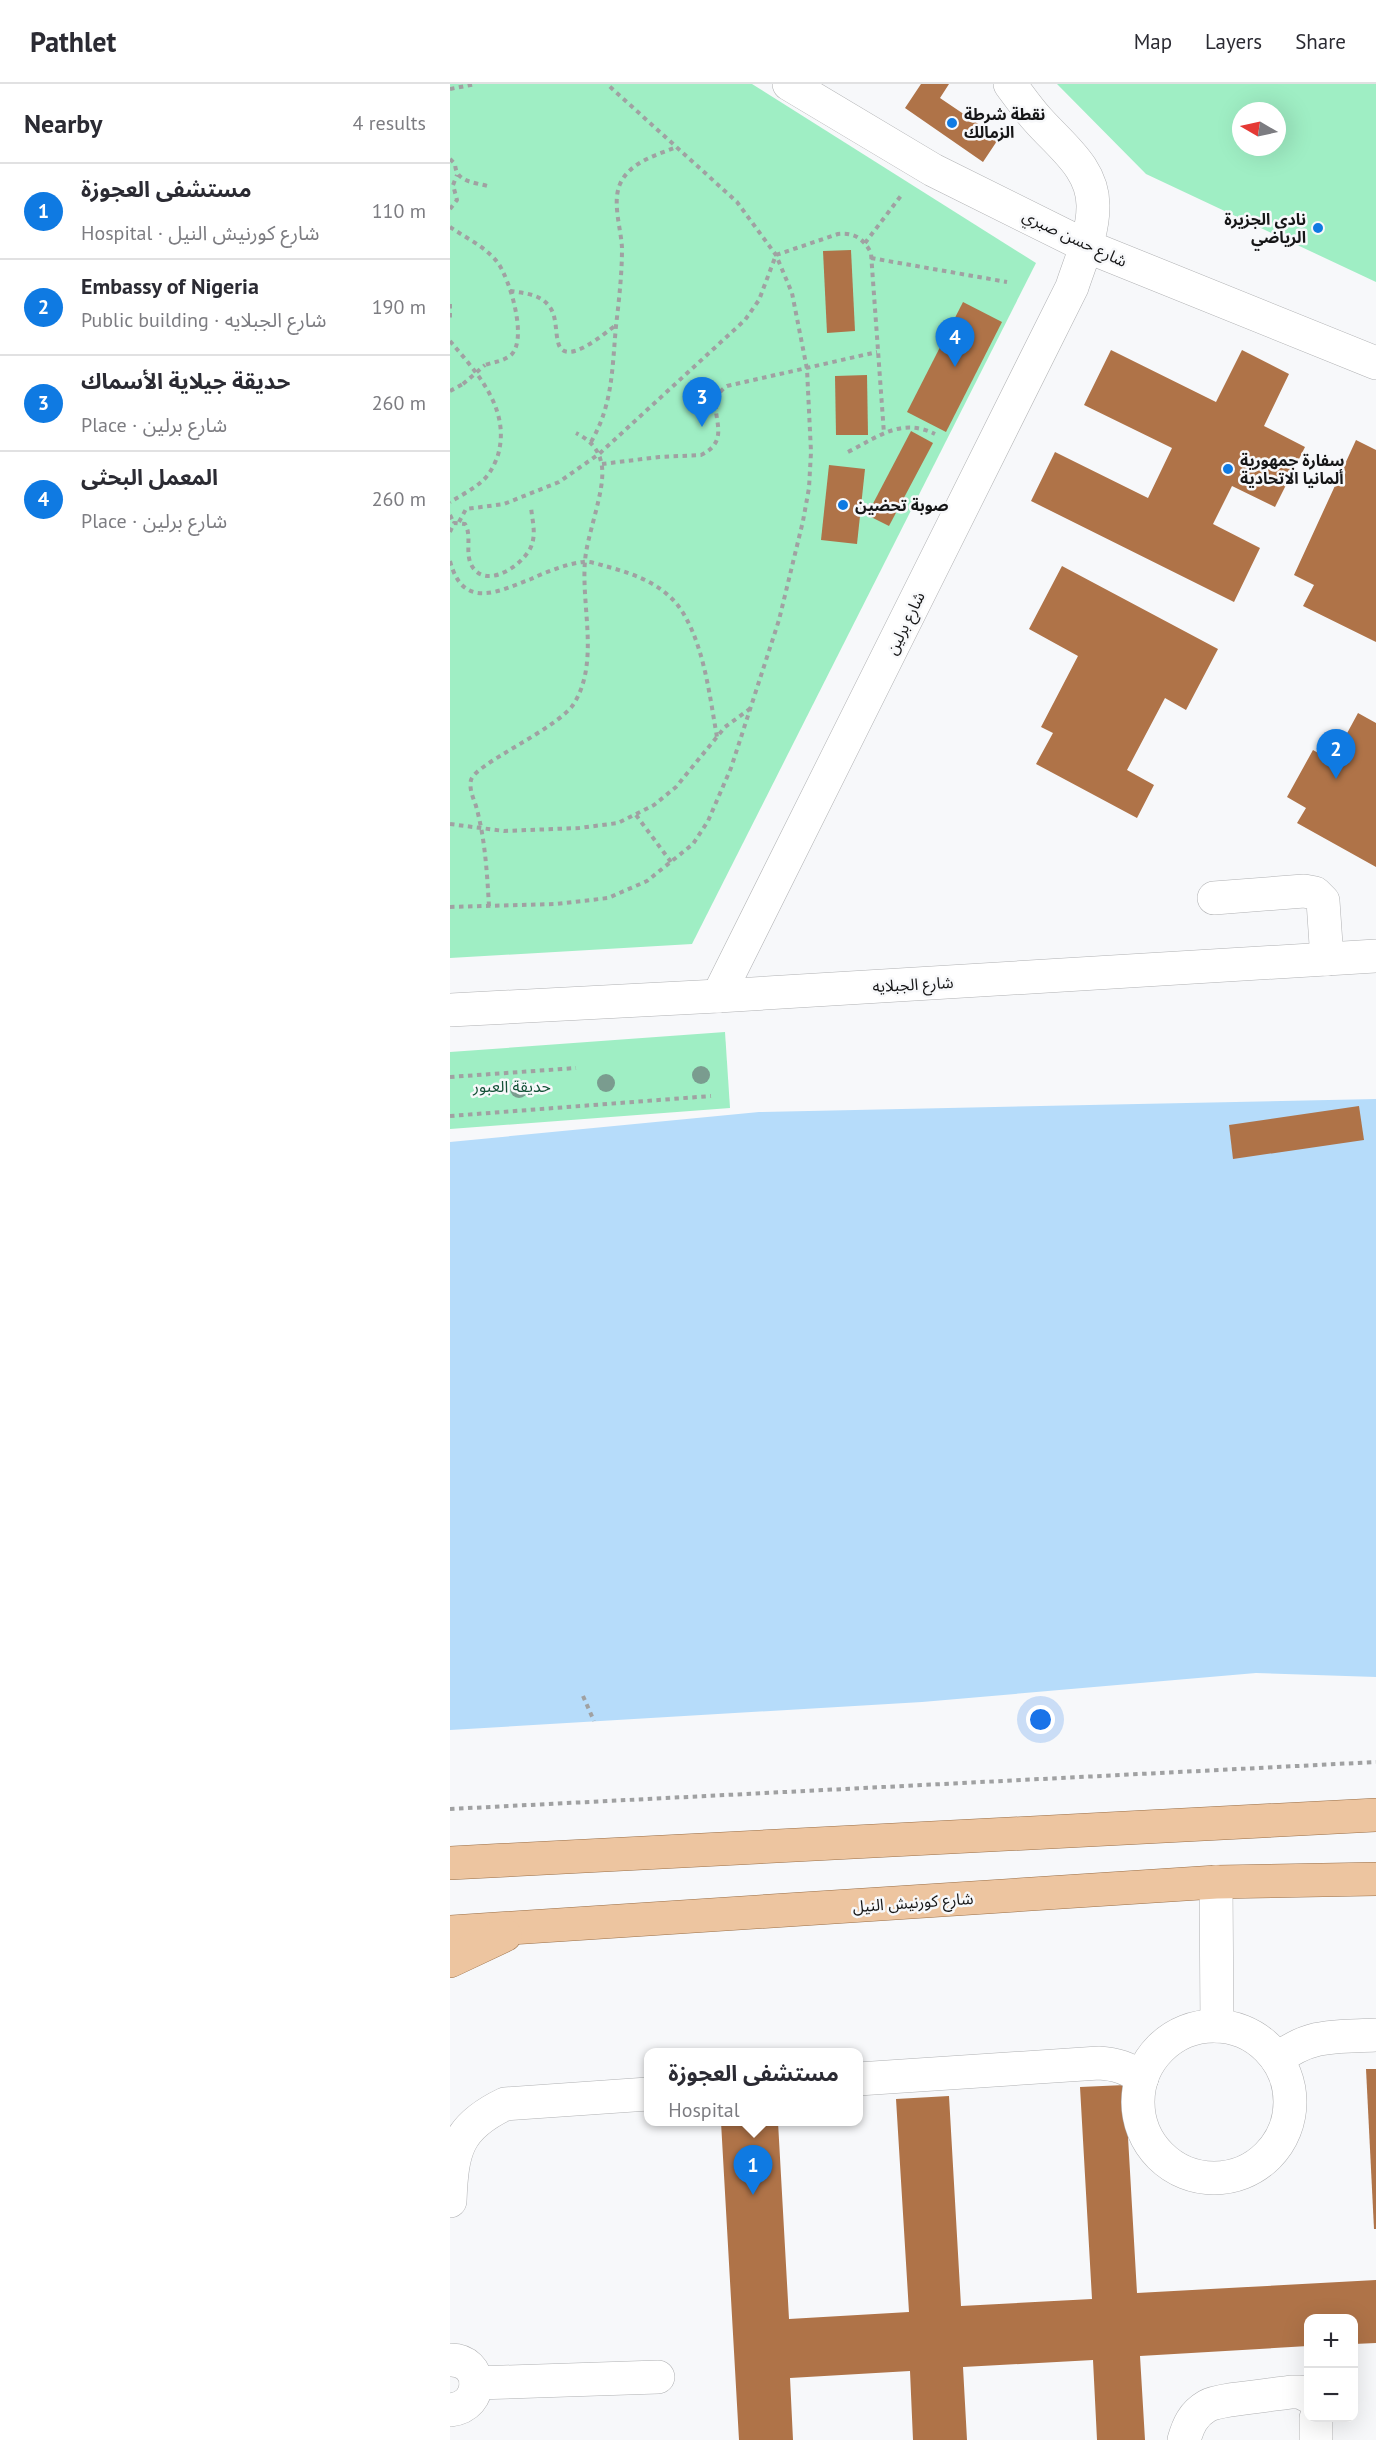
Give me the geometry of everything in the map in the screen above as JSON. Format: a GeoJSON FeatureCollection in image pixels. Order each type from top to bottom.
{"type":"FeatureCollection","features":[{"type":"Feature","properties":{"kind":"main road"},"geometry":{"type":"LineString","coordinates":[[450,1863],[1376,1815]]}},
{"type":"Feature","properties":{"kind":"main road","name":"شارع كورنيش النيل"},"geometry":{"type":"LineString","coordinates":[[450,1932],[1216,1882],[1376,1879]]}},
{"type":"Feature","properties":{"kind":"main road"},"geometry":{"type":"LineString","coordinates":[[450,1961],[521,1928]]}},
{"type":"Feature","properties":{"kind":"street","name":"شارع حسن صبري"},"geometry":{"type":"LineString","coordinates":[[789,84],[933,170],[1086,246],[1376,363]]}},
{"type":"Feature","properties":{"kind":"street","name":"شارع برلين"},"geometry":{"type":"LineString","coordinates":[[718,996],[1067,297],[1086,246],[1094,207],[1087,177],[1071,154],[1039,121],[1010,84]]}},
{"type":"Feature","properties":{"kind":"street"},"geometry":{"type":"LineString","coordinates":[[1214,898],[1304,891],[1315,893],[1323,901],[1327,959]]}},
{"type":"Feature","properties":{"kind":"street","name":"شارع الجبلايه"},"geometry":{"type":"LineString","coordinates":[[450,1010],[718,996],[1376,955]]}},
{"type":"Feature","properties":{"kind":"street"},"geometry":{"type":"LineString","coordinates":[[1216,1882],[1217,2026]]}},
{"type":"Feature","properties":{"kind":"street"},"geometry":{"type":"LineString","coordinates":[[1217,2026],[1236,2029],[1253,2036],[1277,2059],[1287,2081],[1291,2099],[1289,2118],[1272,2152],[1258,2165],[1241,2174],[1222,2178],[1203,2178],[1185,2173],[1155,2150],[1145,2134],[1140,2116],[1139,2096],[1142,2078],[1149,2063],[1159,2050],[1172,2040],[1193,2029],[1217,2026]]}},
{"type":"Feature","properties":{"kind":"street"},"geometry":{"type":"LineString","coordinates":[[1277,2059],[1302,2043],[1317,2038],[1376,2036]]}},
{"type":"Feature","properties":{"kind":"street"},"geometry":{"type":"LineString","coordinates":[[863,2079],[1099,2063],[1114,2064],[1130,2069],[1142,2078]]}},
{"type":"Feature","properties":{"kind":"street"},"geometry":{"type":"LineString","coordinates":[[450,2200],[455,2151],[466,2130],[484,2114],[505,2103],[644,2094]]}},
{"type":"Feature","properties":{"kind":"street"},"geometry":{"type":"LineString","coordinates":[[450,2360],[466,2365],[473,2373],[476,2384],[475,2394],[468,2403],[459,2409],[450,2410]]}},
{"type":"Feature","properties":{"kind":"street"},"geometry":{"type":"LineString","coordinates":[[476,2384],[658,2377]]}},
{"type":"Feature","properties":{"kind":"street"},"geometry":{"type":"LineString","coordinates":[[1184,2440],[1187,2426],[1196,2414],[1209,2405],[1291,2392],[1304,2394]]}},
{"type":"Feature","properties":{"kind":"street"},"geometry":{"type":"LineString","coordinates":[[1316,2422],[1316,2440]]}},
{"type":"Feature","properties":{"kind":"path"},"geometry":{"type":"LineString","coordinates":[[450,89],[476,84]]}},
{"type":"Feature","properties":{"kind":"path"},"geometry":{"type":"LineString","coordinates":[[450,907],[556,904],[608,898],[647,881],[693,843],[708,821],[731,768],[779,620],[798,547],[809,488],[810,441],[807,369],[792,293],[776,255],[737,202],[607,84]]}},
{"type":"Feature","properties":{"kind":"path"},"geometry":{"type":"LineString","coordinates":[[591,442],[603,420],[610,393],[622,264],[621,230],[616,206],[620,184],[633,167],[677,147]]}},
{"type":"Feature","properties":{"kind":"path"},"geometry":{"type":"LineString","coordinates":[[450,159],[455,164],[457,175],[453,185],[457,200],[450,209]]}},
{"type":"Feature","properties":{"kind":"path"},"geometry":{"type":"LineString","coordinates":[[457,175],[491,187]]}},
{"type":"Feature","properties":{"kind":"path"},"geometry":{"type":"LineString","coordinates":[[865,243],[903,193]]}},
{"type":"Feature","properties":{"kind":"path"},"geometry":{"type":"LineString","coordinates":[[450,227],[488,253],[504,273],[516,318],[516,346],[507,358],[485,365],[463,384],[450,391]]}},
{"type":"Feature","properties":{"kind":"path"},"geometry":{"type":"LineString","coordinates":[[776,255],[838,234],[848,233],[865,243],[871,253],[884,434]]}},
{"type":"Feature","properties":{"kind":"path"},"geometry":{"type":"LineString","coordinates":[[450,532],[466,509],[504,504],[559,482],[599,454],[744,320],[759,300],[776,255]]}},
{"type":"Feature","properties":{"kind":"path"},"geometry":{"type":"LineString","coordinates":[[871,258],[1007,282]]}},
{"type":"Feature","properties":{"kind":"path"},"geometry":{"type":"LineString","coordinates":[[510,291],[537,297],[548,305],[554,317],[558,345],[566,352],[576,351],[616,325]]}},
{"type":"Feature","properties":{"kind":"path"},"geometry":{"type":"LineString","coordinates":[[450,304],[450,318]]}},
{"type":"Feature","properties":{"kind":"path"},"geometry":{"type":"LineString","coordinates":[[450,341],[490,392],[501,421],[500,445],[491,470],[483,481],[450,502]]}},
{"type":"Feature","properties":{"kind":"path"},"geometry":{"type":"LineString","coordinates":[[602,464],[648,458],[701,455],[707,452],[717,439],[719,424],[714,405],[722,390],[733,384],[877,352]]}},
{"type":"Feature","properties":{"kind":"path"},"geometry":{"type":"LineString","coordinates":[[848,452],[884,434],[909,426],[935,434]]}},
{"type":"Feature","properties":{"kind":"path"},"geometry":{"type":"LineString","coordinates":[[489,906],[482,830],[471,791],[473,775],[483,766],[528,741],[557,720],[571,707],[582,686],[586,659],[585,561],[602,464],[591,442],[576,433]]}},
{"type":"Feature","properties":{"kind":"path"},"geometry":{"type":"LineString","coordinates":[[450,514],[457,522],[467,527],[471,565],[480,574],[492,576],[516,565],[528,553],[534,536],[531,507]]}},
{"type":"Feature","properties":{"kind":"path"},"geometry":{"type":"LineString","coordinates":[[450,561],[454,572],[465,586],[480,593],[491,594],[585,561],[648,580],[675,602],[686,617],[693,633],[707,683],[717,737]]}},
{"type":"Feature","properties":{"kind":"path"},"geometry":{"type":"LineString","coordinates":[[450,824],[482,830],[579,828],[618,823],[654,805],[676,787],[733,720],[752,708]]}},
{"type":"Feature","properties":{"kind":"path"},"geometry":{"type":"LineString","coordinates":[[636,815],[671,862]]}},
{"type":"Feature","properties":{"kind":"path"},"geometry":{"type":"LineString","coordinates":[[450,1077],[576,1068]]}},
{"type":"Feature","properties":{"kind":"path"},"geometry":{"type":"LineString","coordinates":[[450,1116],[711,1096]]}},
{"type":"Feature","properties":{"kind":"path"},"geometry":{"type":"LineString","coordinates":[[583,1696],[594,1721]]}},
{"type":"Feature","properties":{"kind":"path"},"geometry":{"type":"LineString","coordinates":[[450,1809],[1376,1762]]}},
{"type":"Feature","properties":{"kind":"green space"},"geometry":{"type":"Polygon","coordinates":[[[450,84],[752,84],[1036,263],[692,944],[450,958],[450,84]]]}},
{"type":"Feature","properties":{"kind":"green space","name":"نادي الجزيرة الرياضي"},"geometry":{"type":"Polygon","coordinates":[[[1057,84],[1376,84],[1376,282],[1146,174],[1057,84]]]}},
{"type":"Feature","properties":{"kind":"green space","name":"حديقة العبور"},"geometry":{"type":"Polygon","coordinates":[[[725,1032],[730,1108],[450,1129],[450,1052],[725,1032]]]}},
{"type":"Feature","properties":{"kind":"water"},"geometry":{"type":"Polygon","coordinates":[[[1376,1099],[1376,1677],[1256,1673],[922,1702],[450,1730],[450,1142],[759,1112],[1376,1099]]]}},
{"type":"Feature","properties":{"kind":"building","name":"نقطة شرطة الزمالك"},"geometry":{"type":"Polygon","coordinates":[[[921,84],[949,84],[940,98],[999,138],[983,162],[905,108],[921,84]]]}},
{"type":"Feature","properties":{"kind":"building"},"geometry":{"type":"Polygon","coordinates":[[[851,250],[855,331],[827,333],[823,251],[851,250]]]}},
{"type":"Feature","properties":{"kind":"building"},"geometry":{"type":"Polygon","coordinates":[[[963,302],[1002,322],[946,432],[907,412],[963,302]]]}},
{"type":"Feature","properties":{"kind":"building","name":"سفارة جمهورية ألمانيا الاتحادية"},"geometry":{"type":"Polygon","coordinates":[[[1111,350],[1216,402],[1242,350],[1289,374],[1264,426],[1305,447],[1275,507],[1232,486],[1213,524],[1260,548],[1234,602],[1031,501],[1055,452],[1148,498],[1172,448],[1084,405],[1111,350]]]}},
{"type":"Feature","properties":{"kind":"building"},"geometry":{"type":"Polygon","coordinates":[[[867,375],[868,435],[836,435],[835,376],[867,375]]]}},
{"type":"Feature","properties":{"kind":"building","name":"صوبة تحضين"},"geometry":{"type":"Polygon","coordinates":[[[911,431],[933,443],[889,526],[867,515],[911,431]]]}},
{"type":"Feature","properties":{"kind":"building"},"geometry":{"type":"Polygon","coordinates":[[[1356,440],[1376,450],[1376,642],[1303,606],[1314,585],[1294,575],[1356,440]]]}},
{"type":"Feature","properties":{"kind":"building","name":"صوبة تحضين"},"geometry":{"type":"Polygon","coordinates":[[[829,465],[865,469],[857,544],[821,540],[829,465]]]}},
{"type":"Feature","properties":{"kind":"building"},"geometry":{"type":"Polygon","coordinates":[[[1062,566],[1218,649],[1186,710],[1165,698],[1127,770],[1154,785],[1137,818],[1036,764],[1053,733],[1041,727],[1078,656],[1029,629],[1062,566]]]}},
{"type":"Feature","properties":{"kind":"building"},"geometry":{"type":"Polygon","coordinates":[[[1358,713],[1376,723],[1376,867],[1297,823],[1306,808],[1287,797],[1313,750],[1332,761],[1358,713]]]}},
{"type":"Feature","properties":{"kind":"building"},"geometry":{"type":"Polygon","coordinates":[[[1359,1106],[1364,1140],[1233,1159],[1229,1125],[1359,1106]]]}},
{"type":"Feature","properties":{"kind":"building"},"geometry":{"type":"Polygon","coordinates":[[[1366,2069],[1376,2069],[1376,2229],[1374,2229],[1366,2069]]]}},
{"type":"Feature","properties":{"kind":"building"},"geometry":{"type":"Polygon","coordinates":[[[1125,2085],[1137,2293],[1376,2280],[1376,2343],[1358,2344],[1358,2314],[1304,2314],[1304,2346],[1140,2356],[1145,2440],[1097,2440],[1093,2360],[963,2367],[967,2440],[913,2440],[910,2371],[790,2378],[793,2440],[739,2440],[721,2126],[778,2126],[789,2319],[909,2312],[896,2099],[949,2096],[961,2306],[1092,2299],[1080,2087],[1125,2085]]]}},
{"type":"Feature","properties":{"kind":"place","name":"نقطة شرطة الزمالك"},"geometry":{"type":"Point","coordinates":[952,123]}},
{"type":"Feature","properties":{"kind":"place","name":"نادي الجزيرة الرياضي"},"geometry":{"type":"Point","coordinates":[1318,228]}},
{"type":"Feature","properties":{"kind":"place","name":"المعمل البحثى"},"geometry":{"type":"Point","coordinates":[955,367]}},
{"type":"Feature","properties":{"kind":"place","name":"حديقة جيلاية الأسماك"},"geometry":{"type":"Point","coordinates":[702,427]}},
{"type":"Feature","properties":{"kind":"place","name":"سفارة جمهورية ألمانيا الاتحادية"},"geometry":{"type":"Point","coordinates":[1228,469]}},
{"type":"Feature","properties":{"kind":"place","name":"صوبة تحضين"},"geometry":{"type":"Point","coordinates":[843,505]}},
{"type":"Feature","properties":{"kind":"place","name":"Embassy of Nigeria"},"geometry":{"type":"Point","coordinates":[1336,779]}},
{"type":"Feature","properties":{"kind":"place","name":"مستشفى العجوزة"},"geometry":{"type":"Point","coordinates":[753,2195]}}]}
